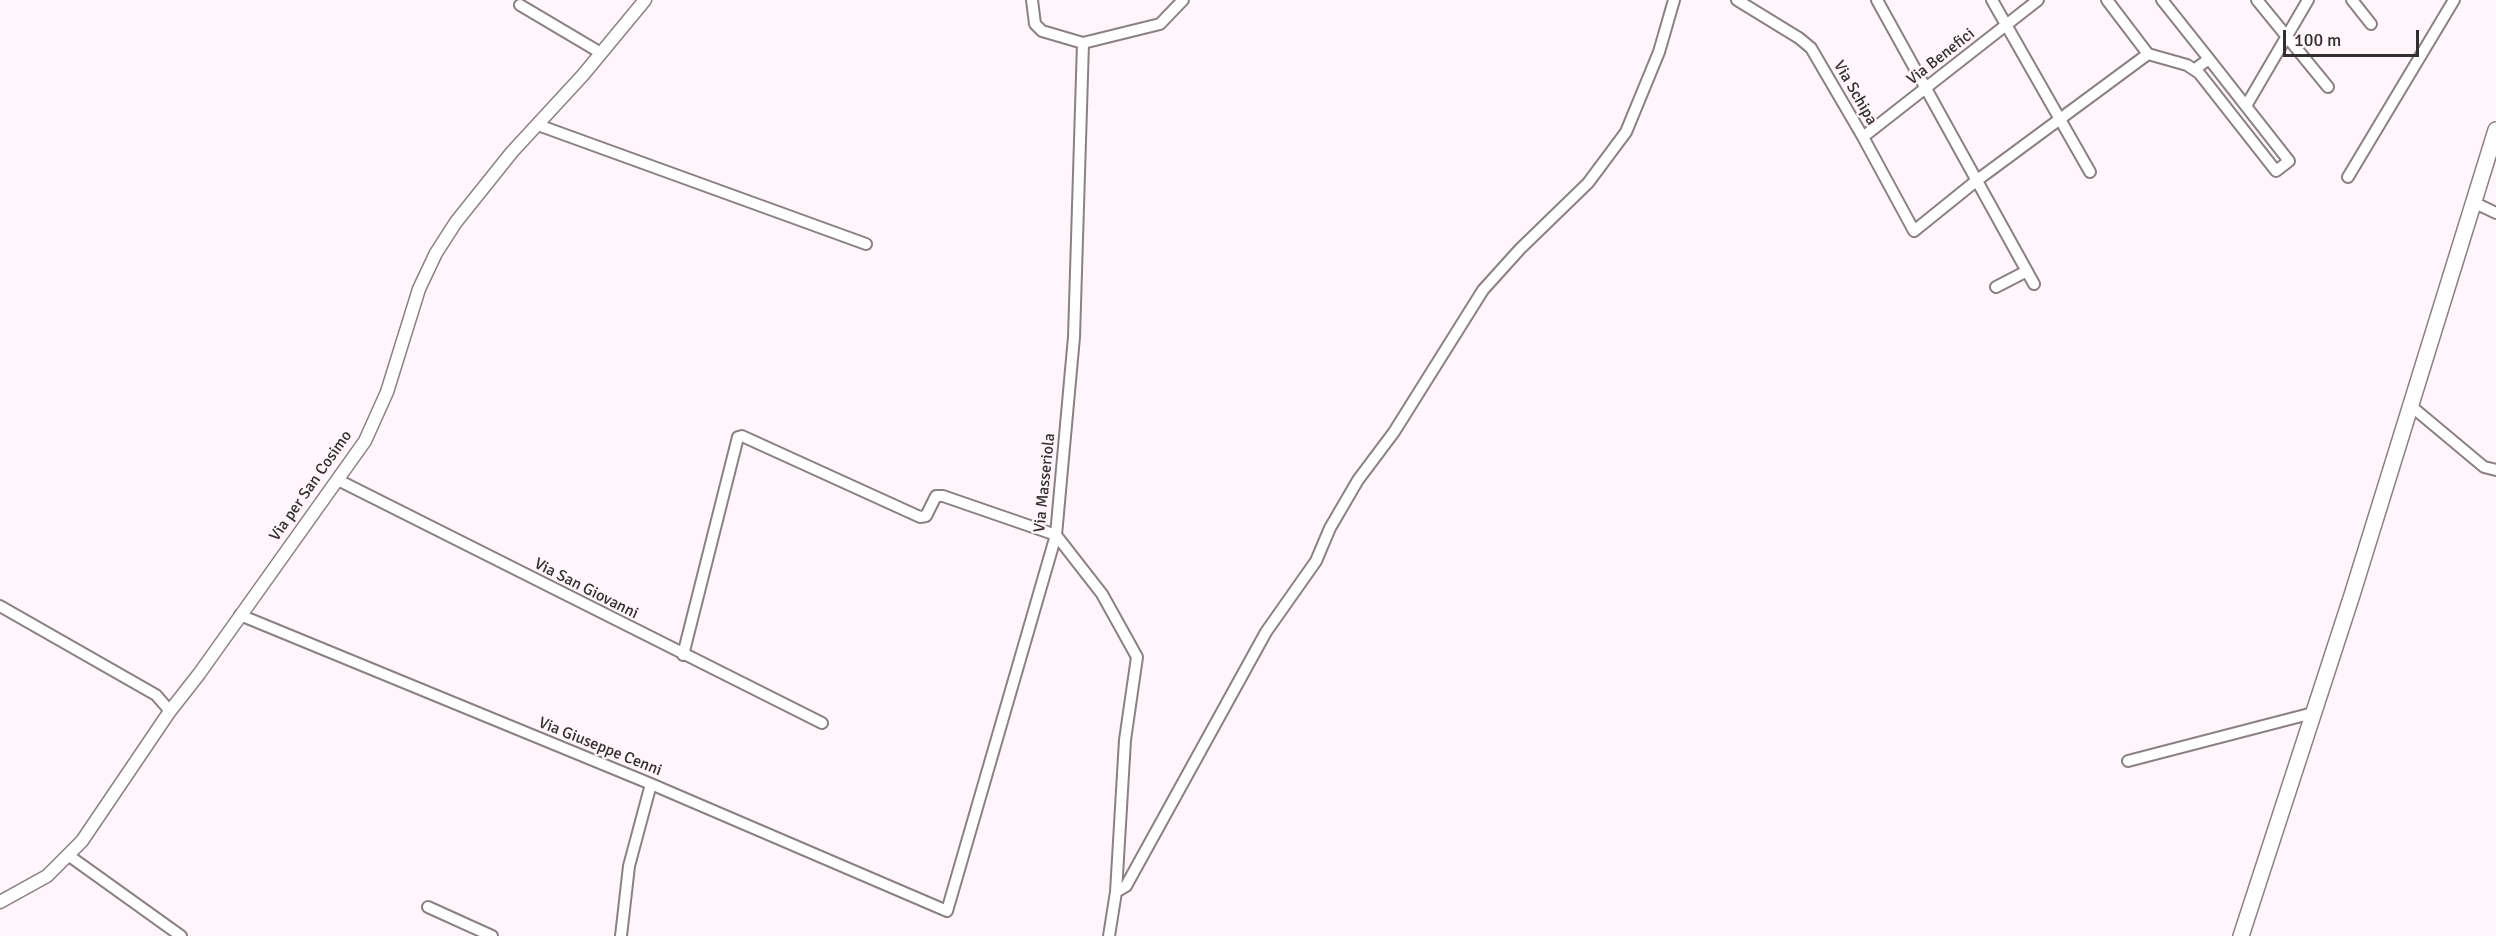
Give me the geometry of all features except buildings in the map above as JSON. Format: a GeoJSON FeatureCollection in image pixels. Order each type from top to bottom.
{"type":"FeatureCollection","features":[{"type":"Feature","properties":{"kind":"main road"},"geometry":{"type":"LineString","coordinates":[[2241,936],[2411,406],[2496,130]]}},
{"type":"Feature","properties":{"kind":"street","name":"Via per San Cosimo"},"geometry":{"type":"LineString","coordinates":[[0,902],[47,876],[87,833],[170,711],[199,674],[364,441],[387,392],[419,289],[436,253],[463,213],[512,152],[645,0]]}},
{"type":"Feature","properties":{"kind":"street"},"geometry":{"type":"LineString","coordinates":[[1032,0],[1035,24],[1042,31],[1083,43],[1160,24],[1183,0]]}},
{"type":"Feature","properties":{"kind":"street"},"geometry":{"type":"LineString","coordinates":[[1116,892],[1126,886],[1266,632],[1316,561],[1330,528],[1358,480],[1394,432],[1483,290],[1588,183],[1626,132],[1659,52],[1674,0]]}},
{"type":"Feature","properties":{"kind":"street","name":"Via Schipa"},"geometry":{"type":"LineString","coordinates":[[1737,0],[1799,38],[1810,48],[1863,137],[1914,231],[1976,181]]}},
{"type":"Feature","properties":{"kind":"street"},"geometry":{"type":"LineString","coordinates":[[1877,0],[2034,284]]}},
{"type":"Feature","properties":{"kind":"street"},"geometry":{"type":"LineString","coordinates":[[1992,0],[2090,172]]}},
{"type":"Feature","properties":{"kind":"street","name":"Via Benefici"},"geometry":{"type":"LineString","coordinates":[[1863,137],[2038,0]]}},
{"type":"Feature","properties":{"kind":"street"},"geometry":{"type":"LineString","coordinates":[[2107,0],[2148,54],[2195,69],[2276,171],[2289,161],[2162,0]]}},
{"type":"Feature","properties":{"kind":"street"},"geometry":{"type":"LineString","coordinates":[[2257,0],[2328,87]]}},
{"type":"Feature","properties":{"kind":"street"},"geometry":{"type":"LineString","coordinates":[[2246,106],[2288,38],[2308,0]]}},
{"type":"Feature","properties":{"kind":"street"},"geometry":{"type":"LineString","coordinates":[[2352,0],[2371,24]]}},
{"type":"Feature","properties":{"kind":"street"},"geometry":{"type":"LineString","coordinates":[[2348,177],[2454,0]]}},
{"type":"Feature","properties":{"kind":"street"},"geometry":{"type":"LineString","coordinates":[[520,5],[601,52]]}},
{"type":"Feature","properties":{"kind":"street","name":"Via Masseriola"},"geometry":{"type":"LineString","coordinates":[[947,911],[1056,535],[1074,336],[1083,43]]}},
{"type":"Feature","properties":{"kind":"street"},"geometry":{"type":"LineString","coordinates":[[1976,181],[2148,54]]}},
{"type":"Feature","properties":{"kind":"street"},"geometry":{"type":"LineString","coordinates":[[2195,69],[2208,59]]}},
{"type":"Feature","properties":{"kind":"street"},"geometry":{"type":"LineString","coordinates":[[538,125],[866,244]]}},
{"type":"Feature","properties":{"kind":"street"},"geometry":{"type":"LineString","coordinates":[[2473,202],[2496,213]]}},
{"type":"Feature","properties":{"kind":"street"},"geometry":{"type":"LineString","coordinates":[[1996,287],[2027,272]]}},
{"type":"Feature","properties":{"kind":"street"},"geometry":{"type":"LineString","coordinates":[[2411,406],[2484,467],[2496,470]]}},
{"type":"Feature","properties":{"kind":"street"},"geometry":{"type":"LineString","coordinates":[[683,655],[738,437],[742,436],[920,517],[926,516],[936,496],[943,496],[1056,535],[1102,594],[1137,657],[1125,740],[1116,892],[1109,936]]}},
{"type":"Feature","properties":{"kind":"street","name":"Via San Giovanni"},"geometry":{"type":"LineString","coordinates":[[338,480],[822,723]]}},
{"type":"Feature","properties":{"kind":"street"},"geometry":{"type":"LineString","coordinates":[[0,606],[156,695],[170,711]]}},
{"type":"Feature","properties":{"kind":"street","name":"Via Giuseppe Cenni"},"geometry":{"type":"LineString","coordinates":[[240,615],[651,784],[947,911]]}},
{"type":"Feature","properties":{"kind":"street"},"geometry":{"type":"LineString","coordinates":[[2128,761],[2313,713]]}},
{"type":"Feature","properties":{"kind":"street"},"geometry":{"type":"LineString","coordinates":[[621,936],[629,866],[651,784]]}},
{"type":"Feature","properties":{"kind":"street"},"geometry":{"type":"LineString","coordinates":[[68,855],[181,936]]}},
{"type":"Feature","properties":{"kind":"street"},"geometry":{"type":"LineString","coordinates":[[428,907],[492,936]]}}]}
